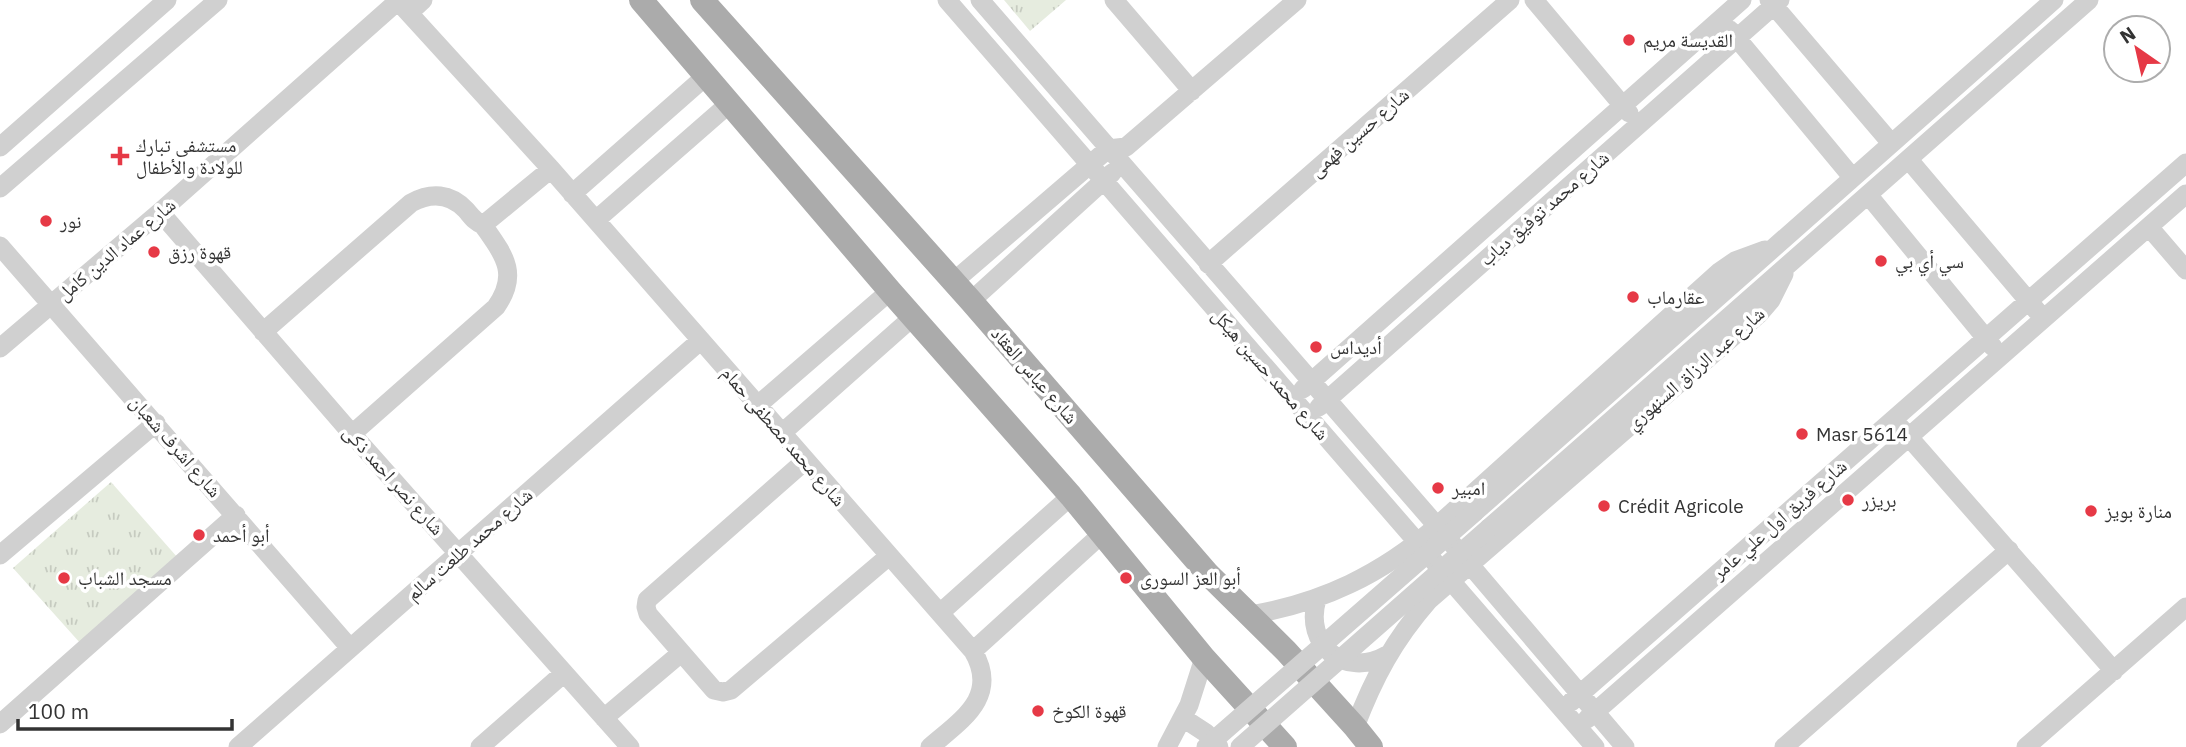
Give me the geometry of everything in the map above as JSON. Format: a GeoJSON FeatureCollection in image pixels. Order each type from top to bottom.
{"type":"FeatureCollection","features":[{"type":"Feature","properties":{"kind":"main road"},"geometry":{"type":"LineString","coordinates":[[640,0],[890,291],[1103,533],[1204,658],[1285,747]]}},
{"type":"Feature","properties":{"kind":"main road","name":"شارع عباس العقاد"},"geometry":{"type":"LineString","coordinates":[[702,0],[971,301],[1208,574],[1250,615],[1371,747]]}},
{"type":"Feature","properties":{"kind":"street"},"geometry":{"type":"LineString","coordinates":[[0,147],[167,0]]}},
{"type":"Feature","properties":{"kind":"street"},"geometry":{"type":"LineString","coordinates":[[0,188],[218,0]]}},
{"type":"Feature","properties":{"kind":"street","name":"شارع محمد حسين هيكل"},"geometry":{"type":"LineString","coordinates":[[947,0],[1595,747]]}},
{"type":"Feature","properties":{"kind":"street","name":"شارع محمد حسين هيكل"},"geometry":{"type":"LineString","coordinates":[[980,0],[1119,153],[1208,264],[1596,710],[1625,747]]}},
{"type":"Feature","properties":{"kind":"street"},"geometry":{"type":"LineString","coordinates":[[1114,0],[1192,91]]}},
{"type":"Feature","properties":{"kind":"street"},"geometry":{"type":"LineString","coordinates":[[971,301],[1102,181],[1119,153],[1297,0]]}},
{"type":"Feature","properties":{"kind":"street","name":"شارع حسين فهمى"},"geometry":{"type":"LineString","coordinates":[[1208,264],[1510,0]]}},
{"type":"Feature","properties":{"kind":"street"},"geometry":{"type":"LineString","coordinates":[[1534,0],[1639,124]]}},
{"type":"Feature","properties":{"kind":"street","name":"شارع محمد توفيق دياب"},"geometry":{"type":"LineString","coordinates":[[1292,399],[1742,0]]}},
{"type":"Feature","properties":{"kind":"street"},"geometry":{"type":"LineString","coordinates":[[1206,747],[2054,0]]}},
{"type":"Feature","properties":{"kind":"street","name":"شارع عبد الرزاق السنهوري"},"geometry":{"type":"LineString","coordinates":[[1355,727],[1369,690],[1387,655],[1416,615],[1451,580],[1759,314],[1781,283],[1788,266],[2089,0]]}},
{"type":"Feature","properties":{"kind":"street"},"geometry":{"type":"LineString","coordinates":[[1774,2],[1891,143]]}},
{"type":"Feature","properties":{"kind":"street","name":"شارع محمد توفيق دياب"},"geometry":{"type":"LineString","coordinates":[[1308,417],[1774,2]]}},
{"type":"Feature","properties":{"kind":"street","name":"شارع محمد مصطفى حمام"},"geometry":{"type":"LineString","coordinates":[[396,3],[551,169],[973,651]]}},
{"type":"Feature","properties":{"kind":"street","name":"شارع عماد الدين كامل"},"geometry":{"type":"LineString","coordinates":[[0,348],[160,212],[396,3]]}},
{"type":"Feature","properties":{"kind":"street"},"geometry":{"type":"LineString","coordinates":[[1720,19],[1852,177]]}},
{"type":"Feature","properties":{"kind":"street"},"geometry":{"type":"LineString","coordinates":[[105,54],[106,67],[110,73],[125,80]]}},
{"type":"Feature","properties":{"kind":"street"},"geometry":{"type":"LineString","coordinates":[[572,194],[706,76]]}},
{"type":"Feature","properties":{"kind":"street"},"geometry":{"type":"LineString","coordinates":[[77,79],[93,92],[95,106]]}},
{"type":"Feature","properties":{"kind":"street"},"geometry":{"type":"LineString","coordinates":[[596,220],[730,103]]}},
{"type":"Feature","properties":{"kind":"street"},"geometry":{"type":"LineString","coordinates":[[953,282],[1089,165],[1119,153]]}},
{"type":"Feature","properties":{"kind":"street"},"geometry":{"type":"LineString","coordinates":[[1909,160],[2044,319]]}},
{"type":"Feature","properties":{"kind":"street","name":"شارع فريق اول علي عامر"},"geometry":{"type":"LineString","coordinates":[[1563,709],[2186,163]]}},
{"type":"Feature","properties":{"kind":"street"},"geometry":{"type":"LineString","coordinates":[[483,225],[551,169]]}},
{"type":"Feature","properties":{"kind":"street","name":"شارع فريق اول علي عامر"},"geometry":{"type":"LineString","coordinates":[[1578,726],[2186,194]]}},
{"type":"Feature","properties":{"kind":"street"},"geometry":{"type":"LineString","coordinates":[[263,332],[401,211],[421,197],[445,196],[456,201],[476,222],[483,225],[507,262],[508,281],[502,299],[352,434]]}},
{"type":"Feature","properties":{"kind":"street"},"geometry":{"type":"LineString","coordinates":[[1869,196],[2001,356]]}},
{"type":"Feature","properties":{"kind":"street","name":"شارع نصر احمد ذكى"},"geometry":{"type":"LineString","coordinates":[[160,212],[629,747]]}},
{"type":"Feature","properties":{"kind":"street"},"geometry":{"type":"LineString","coordinates":[[2149,227],[2186,270]]}},
{"type":"Feature","properties":{"kind":"street","name":"شارع اشرف شعبان"},"geometry":{"type":"LineString","coordinates":[[0,246],[350,648]]}},
{"type":"Feature","properties":{"kind":"street"},"geometry":{"type":"LineString","coordinates":[[1250,615],[1276,611],[1317,599],[1375,572],[1418,543],[1719,272],[1753,252],[1773,248]]}},
{"type":"Feature","properties":{"kind":"street"},"geometry":{"type":"LineString","coordinates":[[1240,747],[1788,266]]}},
{"type":"Feature","properties":{"kind":"street"},"geometry":{"type":"LineString","coordinates":[[758,405],[890,291]]}},
{"type":"Feature","properties":{"kind":"street"},"geometry":{"type":"LineString","coordinates":[[782,433],[914,316]]}},
{"type":"Feature","properties":{"kind":"street","name":"شارع محمد طلعت سالم"},"geometry":{"type":"LineString","coordinates":[[238,747],[701,340]]}},
{"type":"Feature","properties":{"kind":"street"},"geometry":{"type":"LineString","coordinates":[[1893,418],[2114,671]]}},
{"type":"Feature","properties":{"kind":"street"},"geometry":{"type":"LineString","coordinates":[[0,555],[156,423]]}},
{"type":"Feature","properties":{"kind":"street"},"geometry":{"type":"LineString","coordinates":[[806,460],[647,600],[648,614],[681,653],[714,690],[732,690],[889,556]]}},
{"type":"Feature","properties":{"kind":"street"},"geometry":{"type":"LineString","coordinates":[[940,613],[1071,496]]}},
{"type":"Feature","properties":{"kind":"street"},"geometry":{"type":"LineString","coordinates":[[0,724],[236,514]]}},
{"type":"Feature","properties":{"kind":"street"},"geometry":{"type":"LineString","coordinates":[[930,747],[968,714],[979,697],[982,688],[981,669],[973,651],[1103,533]]}},
{"type":"Feature","properties":{"kind":"street"},"geometry":{"type":"LineString","coordinates":[[1784,747],[2009,550]]}},
{"type":"Feature","properties":{"kind":"street"},"geometry":{"type":"LineString","coordinates":[[1317,599],[1314,626],[1321,643],[1328,650],[1352,663],[1370,662],[1387,655]]}},
{"type":"Feature","properties":{"kind":"street"},"geometry":{"type":"LineString","coordinates":[[2026,747],[2186,607]]}},
{"type":"Feature","properties":{"kind":"street"},"geometry":{"type":"LineString","coordinates":[[604,718],[681,653]]}},
{"type":"Feature","properties":{"kind":"street"},"geometry":{"type":"LineString","coordinates":[[1167,747],[1183,719],[1204,658]]}},
{"type":"Feature","properties":{"kind":"street"},"geometry":{"type":"LineString","coordinates":[[480,747],[564,673]]}},
{"type":"Feature","properties":{"kind":"street"},"geometry":{"type":"LineString","coordinates":[[1183,719],[1206,733],[1219,747]]}},
{"type":"Feature","properties":{"kind":"green space"},"geometry":{"type":"Polygon","coordinates":[[[1004,0],[1066,0],[1030,31],[1004,0]]]}},
{"type":"Feature","properties":{"kind":"green space"},"geometry":{"type":"Polygon","coordinates":[[[111,482],[178,558],[81,644],[13,568],[111,482]]]}},
{"type":"Feature","properties":{"kind":"place","name":"القديسة مريم"},"geometry":{"type":"Point","coordinates":[1629,40]}},
{"type":"Feature","properties":{"kind":"place","name":"مستشفى تبارك للولادة والأطفال"},"geometry":{"type":"Point","coordinates":[120,156]}},
{"type":"Feature","properties":{"kind":"place","name":"نور"},"geometry":{"type":"Point","coordinates":[46,221]}},
{"type":"Feature","properties":{"kind":"place","name":"قهوة رزق"},"geometry":{"type":"Point","coordinates":[154,252]}},
{"type":"Feature","properties":{"kind":"place","name":"سي أي بي"},"geometry":{"type":"Point","coordinates":[1881,261]}},
{"type":"Feature","properties":{"kind":"place","name":"عقارماب"},"geometry":{"type":"Point","coordinates":[1633,297]}},
{"type":"Feature","properties":{"kind":"place","name":"أديداس"},"geometry":{"type":"Point","coordinates":[1316,347]}},
{"type":"Feature","properties":{"kind":"place","name":"Masr 5614"},"geometry":{"type":"Point","coordinates":[1802,434]}},
{"type":"Feature","properties":{"kind":"place","name":"امبير"},"geometry":{"type":"Point","coordinates":[1438,488]}},
{"type":"Feature","properties":{"kind":"place","name":"بريزر"},"geometry":{"type":"Point","coordinates":[1848,500]}},
{"type":"Feature","properties":{"kind":"place","name":"Crédit Agricole"},"geometry":{"type":"Point","coordinates":[1604,506]}},
{"type":"Feature","properties":{"kind":"place","name":"منارة بويز"},"geometry":{"type":"Point","coordinates":[2091,511]}},
{"type":"Feature","properties":{"kind":"place","name":"أبو أحمد"},"geometry":{"type":"Point","coordinates":[199,535]}},
{"type":"Feature","properties":{"kind":"place","name":"مسجد الشباب"},"geometry":{"type":"Point","coordinates":[64,578]}},
{"type":"Feature","properties":{"kind":"place","name":"أبو العز السورى"},"geometry":{"type":"Point","coordinates":[1126,578]}},
{"type":"Feature","properties":{"kind":"place","name":"قهوة الكوخ"},"geometry":{"type":"Point","coordinates":[1038,711]}}]}
